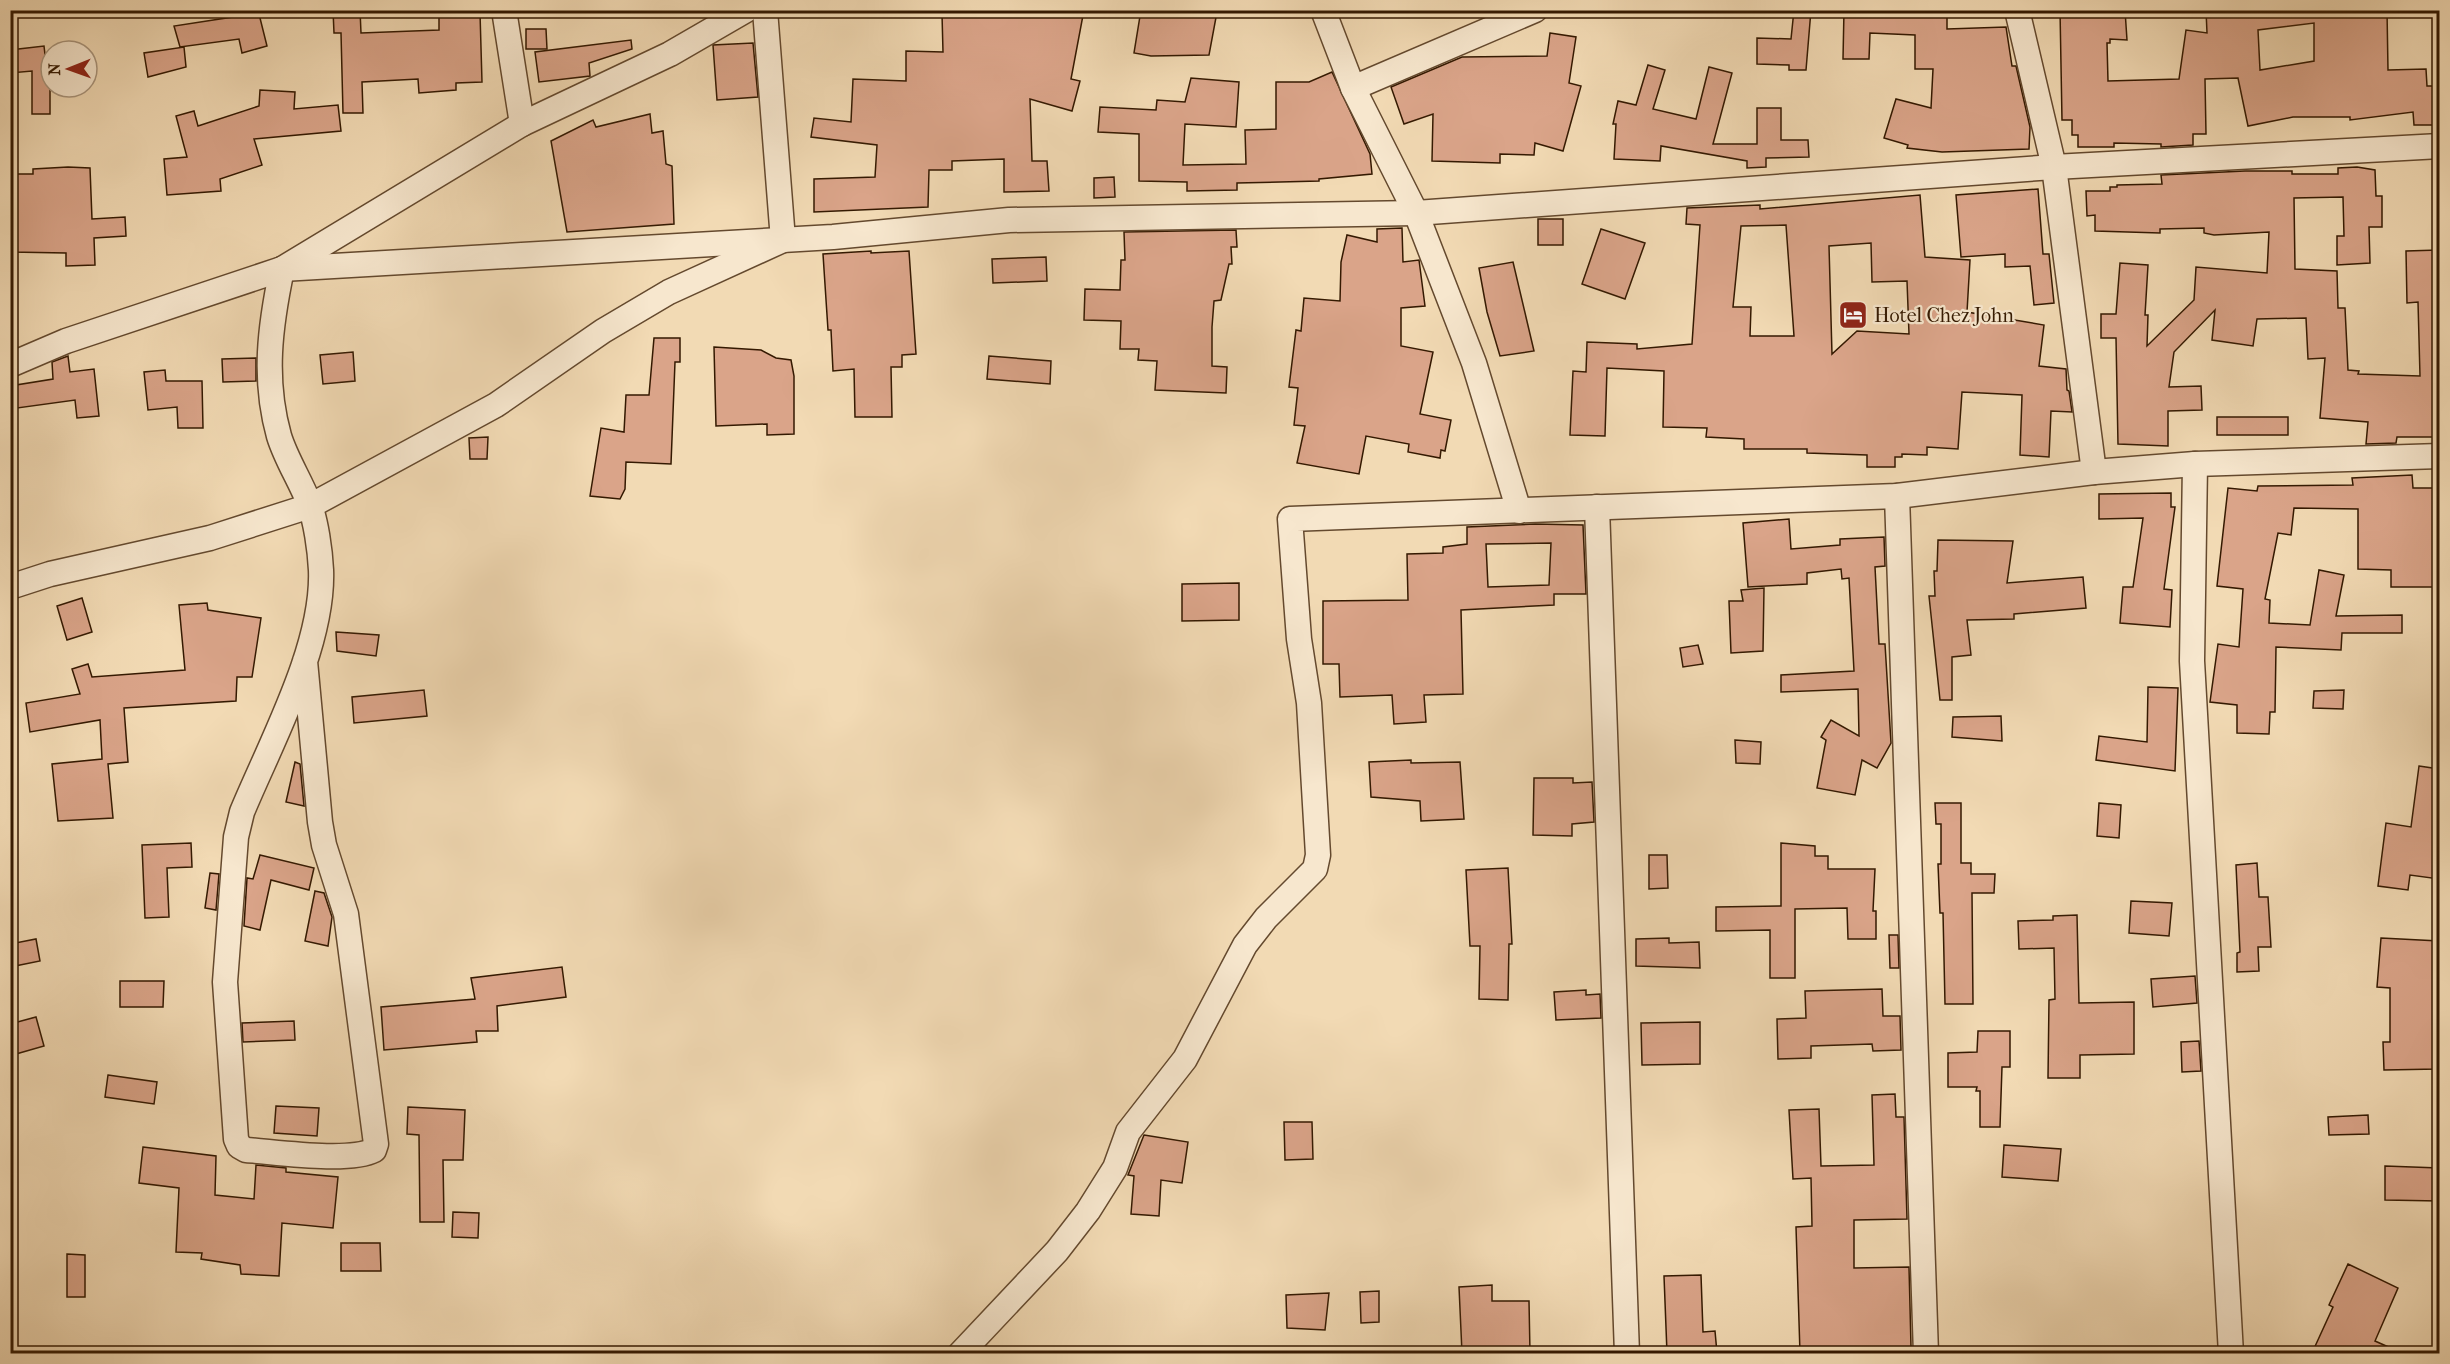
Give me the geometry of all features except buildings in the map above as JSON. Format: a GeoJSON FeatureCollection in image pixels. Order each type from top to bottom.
{"type":"FeatureCollection","features":[{"type":"Feature","properties":{"kind":"street"},"geometry":{"type":"LineString","coordinates":[[504,10],[522,123]]}},
{"type":"Feature","properties":{"kind":"street"},"geometry":{"type":"LineString","coordinates":[[10,365],[66,341],[282,269],[522,123],[670,54],[746,10]]}},
{"type":"Feature","properties":{"kind":"street"},"geometry":{"type":"LineString","coordinates":[[765,10],[783,240]]}},
{"type":"Feature","properties":{"kind":"street"},"geometry":{"type":"LineString","coordinates":[[1323,10],[1353,88],[1416,213],[1474,363],[1519,511]]}},
{"type":"Feature","properties":{"kind":"street"},"geometry":{"type":"LineString","coordinates":[[1353,88],[1535,10]]}},
{"type":"Feature","properties":{"kind":"street"},"geometry":{"type":"LineString","coordinates":[[2017,10],[2054,167],[2094,472]]}},
{"type":"Feature","properties":{"kind":"street"},"geometry":{"type":"LineString","coordinates":[[282,269],[783,240],[1009,220],[1416,213],[2054,167],[2439,146]]}},
{"type":"Feature","properties":{"kind":"street"},"geometry":{"type":"LineString","coordinates":[[10,587],[50,574],[210,538],[310,506],[496,405],[603,331],[669,292],[783,240]]}},
{"type":"Feature","properties":{"kind":"street"},"geometry":{"type":"LineString","coordinates":[[282,269],[271,323],[268,381],[280,437],[310,506],[321,569],[319,607],[305,661],[242,812],[236,837],[225,982],[236,1138],[239,1146],[246,1150],[330,1156],[366,1154],[374,1150],[376,1143],[346,914],[324,845],[320,822],[305,661]]}},
{"type":"Feature","properties":{"kind":"street"},"geometry":{"type":"LineString","coordinates":[[960,1353],[1057,1251],[1088,1211],[1115,1168],[1128,1132],[1185,1059],[1245,945],[1266,918],[1315,869],[1318,855],[1309,703],[1299,639],[1290,519],[1898,496],[2094,472],[2195,464],[2439,456]]}},
{"type":"Feature","properties":{"kind":"street"},"geometry":{"type":"LineString","coordinates":[[2195,464],[2192,661],[2231,1353]]}},
{"type":"Feature","properties":{"kind":"street"},"geometry":{"type":"LineString","coordinates":[[1898,496],[1926,1353]]}},
{"type":"Feature","properties":{"kind":"street"},"geometry":{"type":"LineString","coordinates":[[1597,507],[1627,1353]]}},
{"type":"Feature","properties":{"kind":"place","name":"Hotel Chez John"},"geometry":{"type":"Point","coordinates":[1853,315]}}]}
